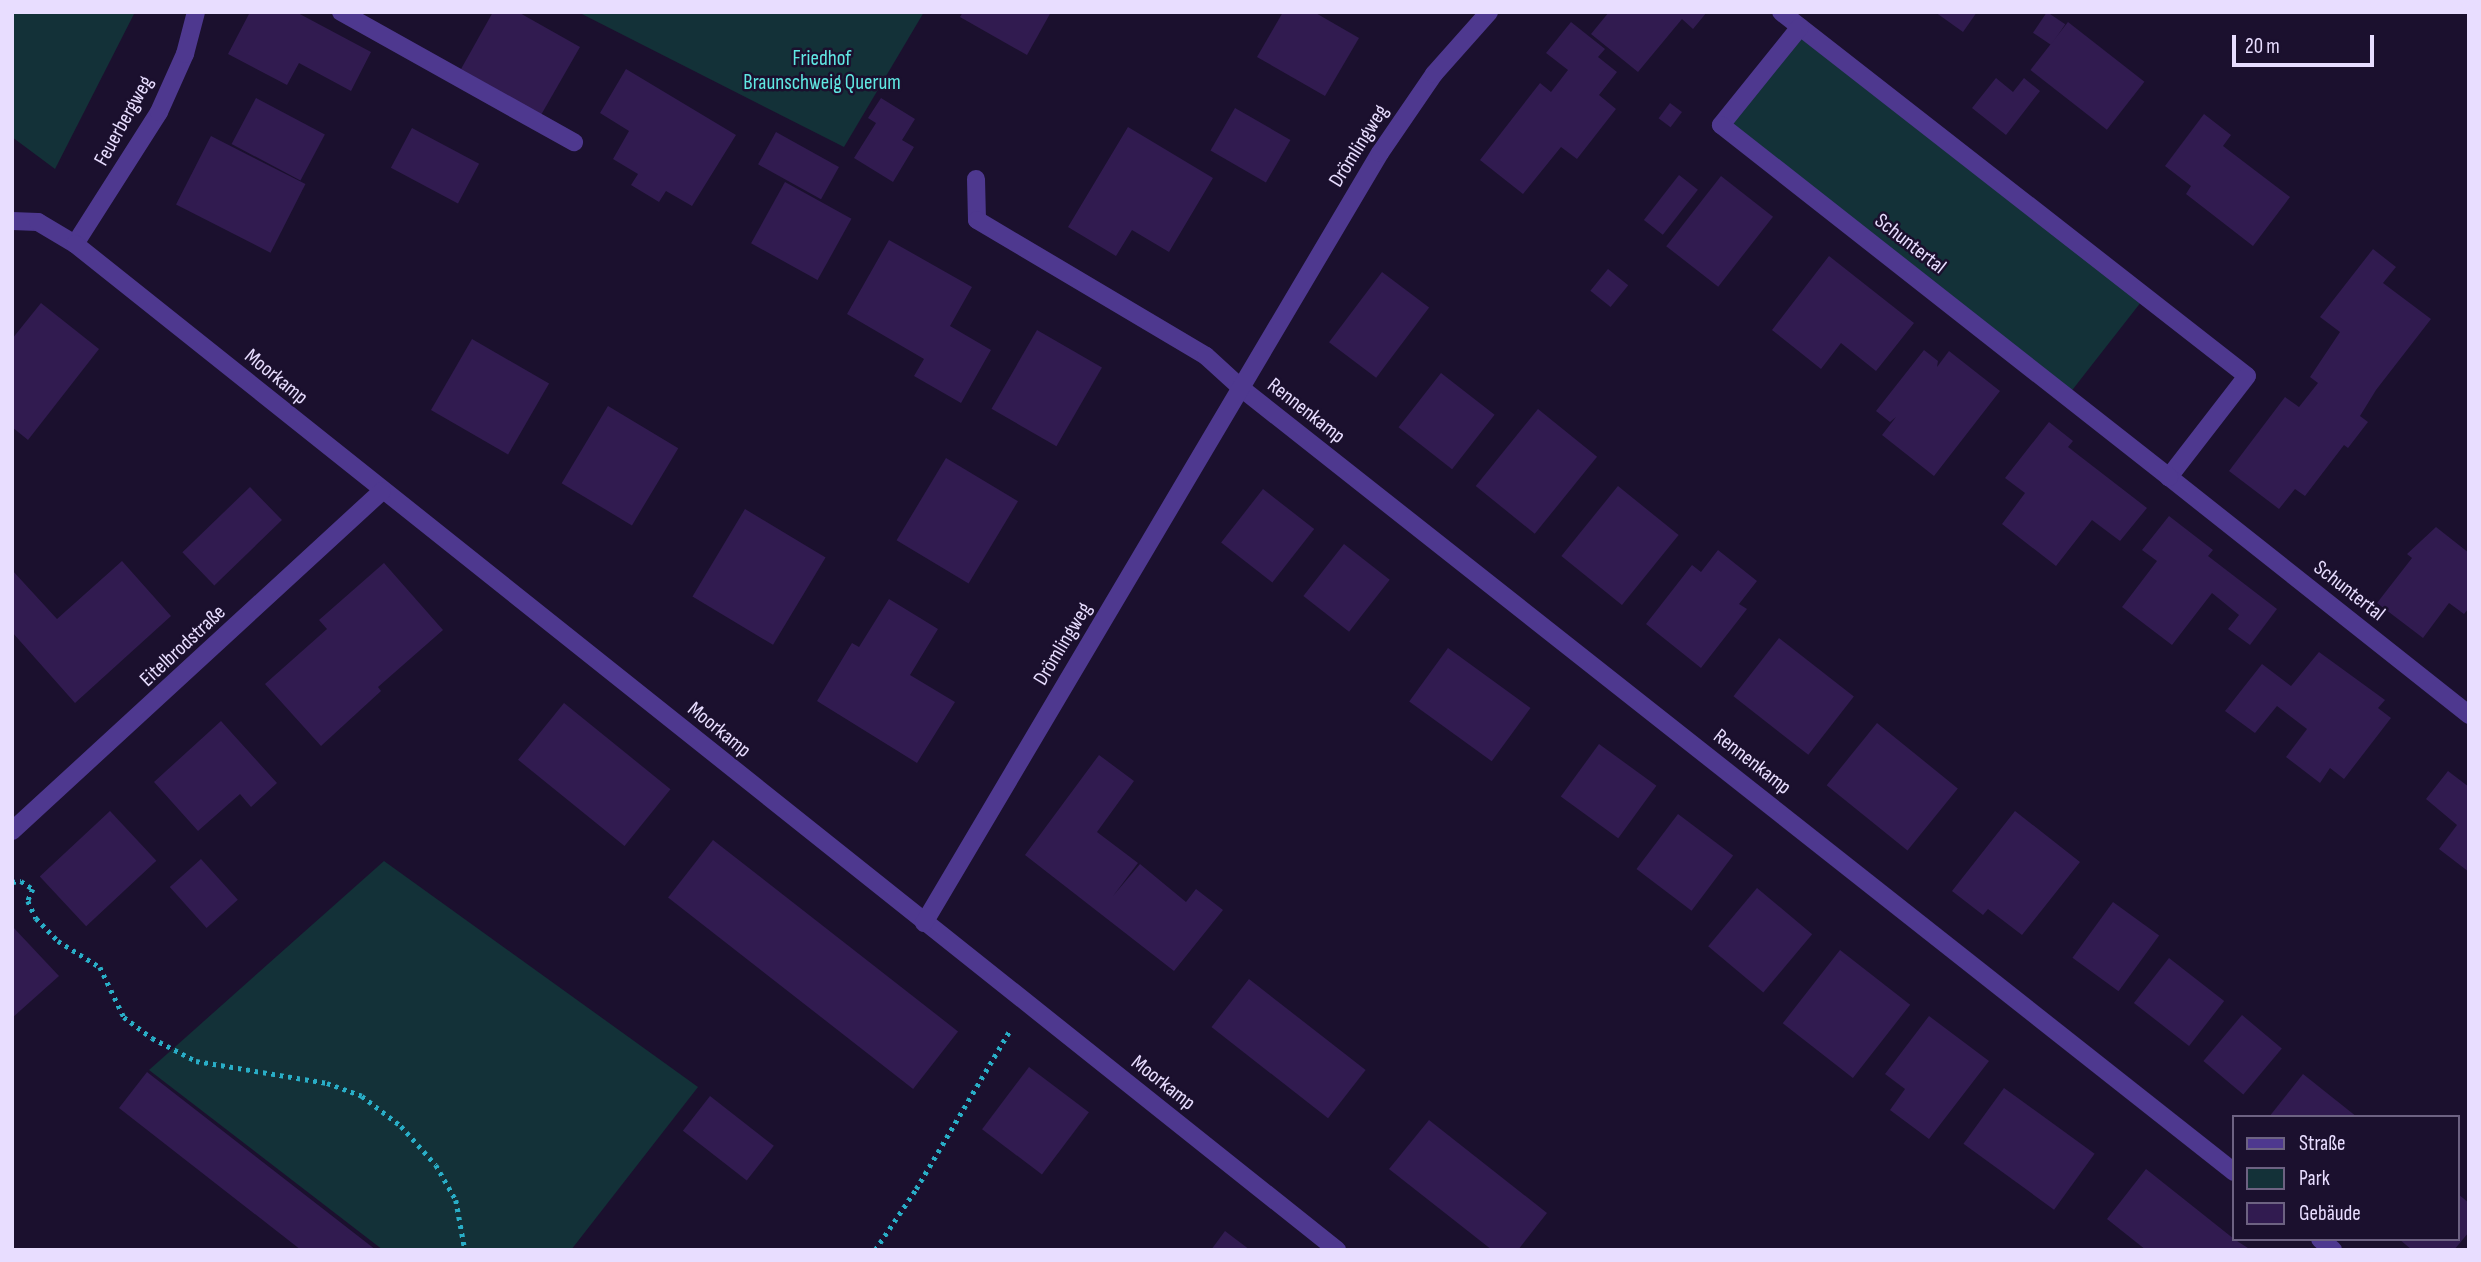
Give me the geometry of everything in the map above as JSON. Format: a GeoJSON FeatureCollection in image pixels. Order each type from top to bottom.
{"type":"FeatureCollection","features":[{"type":"Feature","properties":{"kind":"street","name":"Feuerbergweg"},"geometry":{"type":"LineString","coordinates":[[75,244],[159,112],[185,54],[196,12]]}},
{"type":"Feature","properties":{"kind":"street"},"geometry":{"type":"LineString","coordinates":[[341,12],[574,142]]}},
{"type":"Feature","properties":{"kind":"street","name":"Drömlingweg"},"geometry":{"type":"LineString","coordinates":[[924,923],[1380,153],[1434,74],[1489,12]]}},
{"type":"Feature","properties":{"kind":"street"},"geometry":{"type":"LineString","coordinates":[[1781,12],[2248,376],[2169,477]]}},
{"type":"Feature","properties":{"kind":"street","name":"Schuntertal"},"geometry":{"type":"LineString","coordinates":[[1800,27],[1721,125],[2469,715]]}},
{"type":"Feature","properties":{"kind":"street"},"geometry":{"type":"LineString","coordinates":[[976,179],[977,220],[1206,356],[1241,388]]}},
{"type":"Feature","properties":{"kind":"street","name":"Moorkamp"},"geometry":{"type":"LineString","coordinates":[[12,222],[38,222],[75,244],[1337,1250]]}},
{"type":"Feature","properties":{"kind":"street","name":"Rennenkamp"},"geometry":{"type":"LineString","coordinates":[[1241,388],[2232,1170]]}},
{"type":"Feature","properties":{"kind":"street","name":"Eitelbrodstraße"},"geometry":{"type":"LineString","coordinates":[[12,831],[382,491]]}},
{"type":"Feature","properties":{"kind":"path"},"geometry":{"type":"LineString","coordinates":[[12,882],[22,881],[33,889],[28,901],[36,918],[58,941],[100,967],[124,1017],[152,1038],[196,1061],[327,1083],[362,1096],[401,1126],[436,1166],[456,1200],[465,1250]]}},
{"type":"Feature","properties":{"kind":"path"},"geometry":{"type":"LineString","coordinates":[[875,1250],[916,1189],[1013,1024],[1022,999]]}},
{"type":"Feature","properties":{"kind":"green space"},"geometry":{"type":"Polygon","coordinates":[[[12,12],[135,12],[55,169],[12,137],[12,12]]]}},
{"type":"Feature","properties":{"kind":"green space","name":"Friedhof Braunschweig Querum"},"geometry":{"type":"Polygon","coordinates":[[[578,12],[924,12],[844,147],[578,12]]]}},
{"type":"Feature","properties":{"kind":"green space"},"geometry":{"type":"Polygon","coordinates":[[[1800,27],[2145,297],[2068,396],[1722,126],[1800,27]]]}},
{"type":"Feature","properties":{"kind":"green space"},"geometry":{"type":"Polygon","coordinates":[[[384,861],[698,1087],[571,1250],[383,1250],[149,1070],[384,861]]]}},
{"type":"Feature","properties":{"kind":"building"},"geometry":{"type":"Polygon","coordinates":[[[250,12],[296,12],[371,52],[351,91],[299,63],[287,85],[228,54],[250,12]]]}},
{"type":"Feature","properties":{"kind":"building"},"geometry":{"type":"Polygon","coordinates":[[[493,12],[518,12],[580,47],[541,115],[461,69],[493,12]]]}},
{"type":"Feature","properties":{"kind":"building"},"geometry":{"type":"Polygon","coordinates":[[[963,12],[1051,12],[1027,55],[960,17],[963,12]]]}},
{"type":"Feature","properties":{"kind":"building"},"geometry":{"type":"Polygon","coordinates":[[[1283,12],[1314,12],[1359,38],[1325,96],[1257,57],[1283,12]]]}},
{"type":"Feature","properties":{"kind":"building"},"geometry":{"type":"Polygon","coordinates":[[[1609,12],[1707,12],[1693,29],[1682,19],[1638,72],[1591,34],[1609,12]]]}},
{"type":"Feature","properties":{"kind":"building"},"geometry":{"type":"Polygon","coordinates":[[[1935,12],[1977,12],[1963,32],[1935,12]]]}},
{"type":"Feature","properties":{"kind":"building"},"geometry":{"type":"Polygon","coordinates":[[[2047,12],[2065,24],[2051,45],[2033,33],[2047,12]]]}},
{"type":"Feature","properties":{"kind":"building"},"geometry":{"type":"Polygon","coordinates":[[[1571,22],[1605,49],[1598,57],[1617,72],[1599,95],[1616,109],[1577,159],[1561,147],[1523,194],[1480,160],[1540,83],[1551,92],[1568,70],[1546,53],[1571,22]]]}},
{"type":"Feature","properties":{"kind":"building"},"geometry":{"type":"Polygon","coordinates":[[[2068,22],[2144,82],[2107,130],[2030,70],[2068,22]]]}},
{"type":"Feature","properties":{"kind":"building"},"geometry":{"type":"Polygon","coordinates":[[[626,69],[736,135],[692,206],[666,191],[659,202],[631,185],[638,174],[613,159],[629,131],[600,113],[626,69]]]}},
{"type":"Feature","properties":{"kind":"building"},"geometry":{"type":"Polygon","coordinates":[[[1996,78],[2013,92],[2024,78],[2040,91],[2006,135],[1972,108],[1996,78]]]}},
{"type":"Feature","properties":{"kind":"building"},"geometry":{"type":"Polygon","coordinates":[[[256,98],[325,135],[300,181],[232,144],[256,98]]]}},
{"type":"Feature","properties":{"kind":"building"},"geometry":{"type":"Polygon","coordinates":[[[881,98],[915,119],[902,140],[914,147],[893,182],[854,158],[876,123],[868,118],[881,98]]]}},
{"type":"Feature","properties":{"kind":"building"},"geometry":{"type":"Polygon","coordinates":[[[1670,103],[1682,112],[1671,127],[1659,118],[1670,103]]]}},
{"type":"Feature","properties":{"kind":"building"},"geometry":{"type":"Polygon","coordinates":[[[1235,108],[1290,140],[1266,182],[1210,150],[1235,108]]]}},
{"type":"Feature","properties":{"kind":"building"},"geometry":{"type":"Polygon","coordinates":[[[2204,114],[2231,135],[2223,146],[2290,197],[2253,246],[2186,194],[2191,186],[2165,166],[2204,114]]]}},
{"type":"Feature","properties":{"kind":"building"},"geometry":{"type":"Polygon","coordinates":[[[1128,127],[1213,178],[1169,252],[1132,230],[1116,256],[1068,227],[1128,127]]]}},
{"type":"Feature","properties":{"kind":"building"},"geometry":{"type":"Polygon","coordinates":[[[412,128],[479,164],[458,203],[391,168],[412,128]]]}},
{"type":"Feature","properties":{"kind":"building"},"geometry":{"type":"Polygon","coordinates":[[[776,132],[839,167],[821,199],[758,164],[776,132]]]}},
{"type":"Feature","properties":{"kind":"building"},"geometry":{"type":"Polygon","coordinates":[[[211,136],[305,184],[270,253],[176,205],[211,136]]]}},
{"type":"Feature","properties":{"kind":"building"},"geometry":{"type":"Polygon","coordinates":[[[1679,175],[1698,190],[1663,235],[1644,220],[1679,175]]]}},
{"type":"Feature","properties":{"kind":"building"},"geometry":{"type":"Polygon","coordinates":[[[1721,176],[1773,217],[1718,287],[1666,246],[1721,176]]]}},
{"type":"Feature","properties":{"kind":"building"},"geometry":{"type":"Polygon","coordinates":[[[785,182],[851,219],[818,280],[751,243],[785,182]]]}},
{"type":"Feature","properties":{"kind":"building"},"geometry":{"type":"Polygon","coordinates":[[[889,240],[972,287],[950,326],[991,350],[961,403],[914,376],[924,359],[847,314],[889,240]]]}},
{"type":"Feature","properties":{"kind":"building"},"geometry":{"type":"Polygon","coordinates":[[[2373,249],[2396,267],[2383,283],[2431,319],[2376,390],[2360,416],[2368,422],[2348,448],[2344,445],[2305,496],[2295,489],[2279,509],[2229,471],[2285,397],[2299,407],[2318,383],[2310,377],[2340,332],[2320,317],[2373,249]]]}},
{"type":"Feature","properties":{"kind":"building"},"geometry":{"type":"Polygon","coordinates":[[[1829,256],[1914,323],[1876,371],[1841,343],[1821,369],[1772,330],[1829,256]]]}},
{"type":"Feature","properties":{"kind":"building"},"geometry":{"type":"Polygon","coordinates":[[[1608,269],[1628,285],[1611,307],[1590,291],[1608,269]]]}},
{"type":"Feature","properties":{"kind":"building"},"geometry":{"type":"Polygon","coordinates":[[[1382,272],[1429,308],[1376,378],[1329,342],[1382,272]]]}},
{"type":"Feature","properties":{"kind":"building"},"geometry":{"type":"Polygon","coordinates":[[[41,303],[99,349],[28,440],[12,427],[12,339],[41,303]]]}},
{"type":"Feature","properties":{"kind":"building"},"geometry":{"type":"Polygon","coordinates":[[[1037,330],[1102,368],[1056,446],[992,409],[1037,330]]]}},
{"type":"Feature","properties":{"kind":"building"},"geometry":{"type":"Polygon","coordinates":[[[472,339],[549,384],[508,455],[431,410],[472,339]]]}},
{"type":"Feature","properties":{"kind":"building"},"geometry":{"type":"Polygon","coordinates":[[[1924,350],[1938,361],[1937,367],[1949,351],[2000,391],[1934,476],[1882,435],[1896,417],[1890,422],[1876,411],[1924,350]]]}},
{"type":"Feature","properties":{"kind":"building"},"geometry":{"type":"Polygon","coordinates":[[[1441,373],[1495,415],[1452,469],[1399,427],[1441,373]]]}},
{"type":"Feature","properties":{"kind":"building"},"geometry":{"type":"Polygon","coordinates":[[[608,406],[678,448],[632,525],[562,483],[608,406]]]}},
{"type":"Feature","properties":{"kind":"building"},"geometry":{"type":"Polygon","coordinates":[[[1538,409],[1597,457],[1535,534],[1476,486],[1538,409]]]}},
{"type":"Feature","properties":{"kind":"building"},"geometry":{"type":"Polygon","coordinates":[[[2049,422],[2073,441],[2068,447],[2147,508],[2120,541],[2092,520],[2056,566],[2002,524],[2025,493],[2005,478],[2049,422]]]}},
{"type":"Feature","properties":{"kind":"building"},"geometry":{"type":"Polygon","coordinates":[[[946,458],[1018,501],[969,584],[897,540],[946,458]]]}},
{"type":"Feature","properties":{"kind":"building"},"geometry":{"type":"Polygon","coordinates":[[[1618,486],[1679,535],[1622,605],[1561,556],[1618,486]]]}},
{"type":"Feature","properties":{"kind":"building"},"geometry":{"type":"Polygon","coordinates":[[[250,487],[282,520],[214,585],[182,552],[250,487]]]}},
{"type":"Feature","properties":{"kind":"building"},"geometry":{"type":"Polygon","coordinates":[[[1263,489],[1314,529],[1272,583],[1221,543],[1263,489]]]}},
{"type":"Feature","properties":{"kind":"building"},"geometry":{"type":"Polygon","coordinates":[[[745,509],[826,557],[773,645],[692,596],[745,509]]]}},
{"type":"Feature","properties":{"kind":"building"},"geometry":{"type":"Polygon","coordinates":[[[2169,516],[2213,550],[2208,556],[2277,609],[2250,645],[2228,629],[2239,615],[2212,593],[2172,645],[2122,607],[2157,561],[2142,550],[2169,516]]]}},
{"type":"Feature","properties":{"kind":"building"},"geometry":{"type":"Polygon","coordinates":[[[2436,527],[2469,553],[2469,608],[2464,614],[2449,603],[2423,638],[2377,603],[2412,558],[2407,554],[2436,527]]]}},
{"type":"Feature","properties":{"kind":"building"},"geometry":{"type":"Polygon","coordinates":[[[1344,544],[1390,580],[1349,632],[1303,596],[1344,544]]]}},
{"type":"Feature","properties":{"kind":"building"},"geometry":{"type":"Polygon","coordinates":[[[1718,550],[1757,581],[1739,604],[1747,609],[1701,668],[1646,624],[1692,565],[1701,572],[1718,550]]]}},
{"type":"Feature","properties":{"kind":"building"},"geometry":{"type":"Polygon","coordinates":[[[122,561],[171,616],[75,703],[12,632],[12,570],[57,619],[122,561]]]}},
{"type":"Feature","properties":{"kind":"building"},"geometry":{"type":"Polygon","coordinates":[[[384,563],[443,630],[378,687],[381,691],[321,746],[265,684],[327,629],[319,620],[384,563]]]}},
{"type":"Feature","properties":{"kind":"building"},"geometry":{"type":"Polygon","coordinates":[[[889,599],[938,629],[910,675],[955,702],[917,763],[817,701],[852,643],[859,647],[889,599]]]}},
{"type":"Feature","properties":{"kind":"building"},"geometry":{"type":"Polygon","coordinates":[[[1779,638],[1854,696],[1808,755],[1733,696],[1779,638]]]}},
{"type":"Feature","properties":{"kind":"building"},"geometry":{"type":"Polygon","coordinates":[[[1448,648],[1531,708],[1492,761],[1409,701],[1448,648]]]}},
{"type":"Feature","properties":{"kind":"building"},"geometry":{"type":"Polygon","coordinates":[[[2319,652],[2385,700],[2378,708],[2391,718],[2344,779],[2330,768],[2320,783],[2286,757],[2307,729],[2277,706],[2255,733],[2225,711],[2262,664],[2291,686],[2319,652]]]}},
{"type":"Feature","properties":{"kind":"building"},"geometry":{"type":"Polygon","coordinates":[[[564,703],[670,789],[625,846],[518,760],[564,703]]]}},
{"type":"Feature","properties":{"kind":"building"},"geometry":{"type":"Polygon","coordinates":[[[221,721],[277,783],[251,807],[240,794],[198,831],[154,782],[221,721]]]}},
{"type":"Feature","properties":{"kind":"building"},"geometry":{"type":"Polygon","coordinates":[[[1877,723],[1958,788],[1907,851],[1827,785],[1877,723]]]}},
{"type":"Feature","properties":{"kind":"building"},"geometry":{"type":"Polygon","coordinates":[[[1599,744],[1656,786],[1618,838],[1561,797],[1599,744]]]}},
{"type":"Feature","properties":{"kind":"building"},"geometry":{"type":"Polygon","coordinates":[[[1099,755],[1134,781],[1097,832],[1138,863],[1113,896],[1140,864],[1186,902],[1196,889],[1223,910],[1174,971],[1025,855],[1099,755]]]}},
{"type":"Feature","properties":{"kind":"building"},"geometry":{"type":"Polygon","coordinates":[[[2448,771],[2469,787],[2469,872],[2439,849],[2457,825],[2426,799],[2448,771]]]}},
{"type":"Feature","properties":{"kind":"building"},"geometry":{"type":"Polygon","coordinates":[[[110,811],[156,861],[86,926],[40,876],[110,811]]]}},
{"type":"Feature","properties":{"kind":"building"},"geometry":{"type":"Polygon","coordinates":[[[2015,811],[2080,862],[2022,935],[1988,909],[1983,915],[1952,891],[2015,811]]]}},
{"type":"Feature","properties":{"kind":"building"},"geometry":{"type":"Polygon","coordinates":[[[1678,814],[1733,856],[1692,911],[1636,869],[1678,814]]]}},
{"type":"Feature","properties":{"kind":"building"},"geometry":{"type":"Polygon","coordinates":[[[713,840],[958,1031],[913,1089],[668,898],[713,840]]]}},
{"type":"Feature","properties":{"kind":"building"},"geometry":{"type":"Polygon","coordinates":[[[201,859],[238,900],[207,928],[170,887],[201,859]]]}},
{"type":"Feature","properties":{"kind":"building"},"geometry":{"type":"Polygon","coordinates":[[[1757,888],[1812,934],[1763,993],[1708,946],[1757,888]]]}},
{"type":"Feature","properties":{"kind":"building"},"geometry":{"type":"Polygon","coordinates":[[[2113,902],[2159,936],[2119,991],[2072,958],[2113,902]]]}},
{"type":"Feature","properties":{"kind":"building"},"geometry":{"type":"Polygon","coordinates":[[[12,926],[59,976],[12,1018],[12,926]]]}},
{"type":"Feature","properties":{"kind":"building"},"geometry":{"type":"Polygon","coordinates":[[[1840,950],[1910,1005],[1853,1078],[1783,1023],[1840,950]]]}},
{"type":"Feature","properties":{"kind":"building"},"geometry":{"type":"Polygon","coordinates":[[[2169,958],[2224,1001],[2189,1046],[2134,1003],[2169,958]]]}},
{"type":"Feature","properties":{"kind":"building"},"geometry":{"type":"Polygon","coordinates":[[[1249,979],[1366,1070],[1328,1118],[1211,1027],[1249,979]]]}},
{"type":"Feature","properties":{"kind":"building"},"geometry":{"type":"Polygon","coordinates":[[[2242,1015],[2282,1048],[2243,1094],[2203,1061],[2242,1015]]]}},
{"type":"Feature","properties":{"kind":"building"},"geometry":{"type":"Polygon","coordinates":[[[1929,1016],[1989,1061],[1929,1139],[1890,1110],[1905,1089],[1885,1074],[1929,1016]]]}},
{"type":"Feature","properties":{"kind":"building"},"geometry":{"type":"Polygon","coordinates":[[[1029,1067],[1089,1112],[1042,1174],[982,1129],[1029,1067]]]}},
{"type":"Feature","properties":{"kind":"building"},"geometry":{"type":"Polygon","coordinates":[[[147,1072],[376,1250],[301,1250],[119,1108],[147,1072]]]}},
{"type":"Feature","properties":{"kind":"building"},"geometry":{"type":"Polygon","coordinates":[[[2303,1074],[2354,1115],[2271,1115],[2303,1074]]]}},
{"type":"Feature","properties":{"kind":"building"},"geometry":{"type":"Polygon","coordinates":[[[2004,1088],[2095,1154],[2054,1210],[1963,1144],[2004,1088]]]}},
{"type":"Feature","properties":{"kind":"building"},"geometry":{"type":"Polygon","coordinates":[[[710,1096],[774,1146],[747,1181],[683,1131],[710,1096]]]}},
{"type":"Feature","properties":{"kind":"building"},"geometry":{"type":"Polygon","coordinates":[[[1429,1120],[1547,1213],[1518,1250],[1492,1250],[1389,1169],[1429,1120]]]}},
{"type":"Feature","properties":{"kind":"building"},"geometry":{"type":"Polygon","coordinates":[[[2146,1169],[2232,1237],[2232,1241],[2237,1241],[2251,1250],[2146,1250],[2107,1219],[2146,1169]]]}},
{"type":"Feature","properties":{"kind":"building"},"geometry":{"type":"Polygon","coordinates":[[[2460,1196],[2469,1203],[2469,1232],[2454,1250],[2412,1250],[2401,1241],[2460,1241],[2460,1196]]]}},
{"type":"Feature","properties":{"kind":"building"},"geometry":{"type":"Polygon","coordinates":[[[1225,1231],[1250,1250],[1211,1250],[1225,1231]]]}}]}
